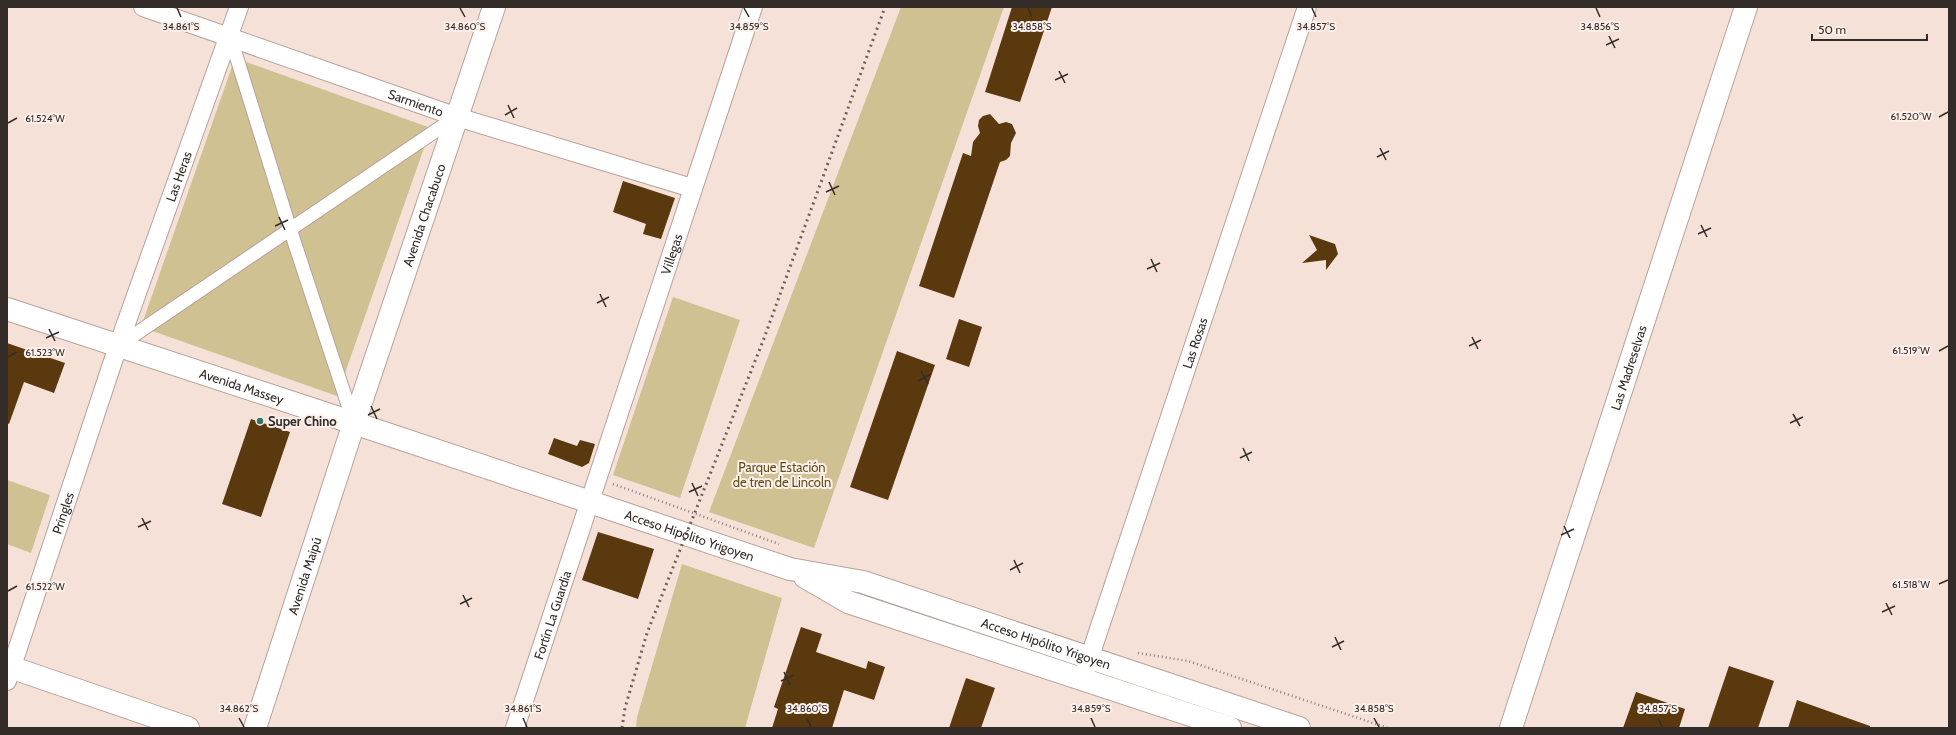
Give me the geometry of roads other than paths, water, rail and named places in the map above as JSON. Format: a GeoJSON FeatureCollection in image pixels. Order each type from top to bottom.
{"type":"FeatureCollection","features":[{"type":"Feature","properties":{"kind":"main road","name":"Avenida Chacabuco"},"geometry":{"type":"LineString","coordinates":[[354,423],[494,7]]}},
{"type":"Feature","properties":{"kind":"main road","name":"Las Madreselvas"},"geometry":{"type":"LineString","coordinates":[[1511,728],[1746,7]]}},
{"type":"Feature","properties":{"kind":"main road","name":"Avenida Massey"},"geometry":{"type":"LineString","coordinates":[[7,309],[590,502]]}},
{"type":"Feature","properties":{"kind":"main road","name":"Avenida Maipú"},"geometry":{"type":"LineString","coordinates":[[255,728],[354,423]]}},
{"type":"Feature","properties":{"kind":"main road","name":"Acceso Hipólito Yrigoyen"},"geometry":{"type":"LineString","coordinates":[[590,502],[790,568],[863,582],[1089,658],[1262,722],[1300,728]]}},
{"type":"Feature","properties":{"kind":"main road","name":"Acceso Hipólito Yrigoyen"},"geometry":{"type":"LineString","coordinates":[[790,568],[848,602],[1230,728]]}},
{"type":"Feature","properties":{"kind":"main road"},"geometry":{"type":"LineString","coordinates":[[9,671],[188,728]]}},
{"type":"Feature","properties":{"kind":"main road"},"geometry":{"type":"LineString","coordinates":[[244,728],[255,728]]}},
{"type":"Feature","properties":{"kind":"street","name":"Sarmiento"},"geometry":{"type":"LineString","coordinates":[[143,7],[230,36],[457,117],[692,188]]}},
{"type":"Feature","properties":{"kind":"street","name":"Las Heras"},"geometry":{"type":"LineString","coordinates":[[118,346],[230,36],[239,7]]}},
{"type":"Feature","properties":{"kind":"street","name":"Villegas"},"geometry":{"type":"LineString","coordinates":[[590,502],[692,188],[753,7]]}},
{"type":"Feature","properties":{"kind":"street","name":"Las Rosas"},"geometry":{"type":"LineString","coordinates":[[1083,680],[1089,658],[1307,7]]}},
{"type":"Feature","properties":{"kind":"street"},"geometry":{"type":"LineString","coordinates":[[230,36],[290,229],[354,423]]}},
{"type":"Feature","properties":{"kind":"street"},"geometry":{"type":"LineString","coordinates":[[118,346],[457,117]]}},
{"type":"Feature","properties":{"kind":"street","name":"Pringles"},"geometry":{"type":"LineString","coordinates":[[9,671],[118,346]]}},
{"type":"Feature","properties":{"kind":"street","name":"Fortín La Guardia"},"geometry":{"type":"LineString","coordinates":[[515,728],[590,502]]}},
{"type":"Feature","properties":{"kind":"railway"},"geometry":{"type":"LineString","coordinates":[[622,728],[625,708],[647,633],[763,341],[885,7]]}},
{"type":"Feature","properties":{"kind":"place","name":"Super Chino"},"geometry":{"type":"Point","coordinates":[260,421]}},
{"type":"Feature","properties":{"kind":"park label","name":"Parque Estación de tren de Lincoln"},"geometry":{"type":"Point","coordinates":[782,474]}}]}
